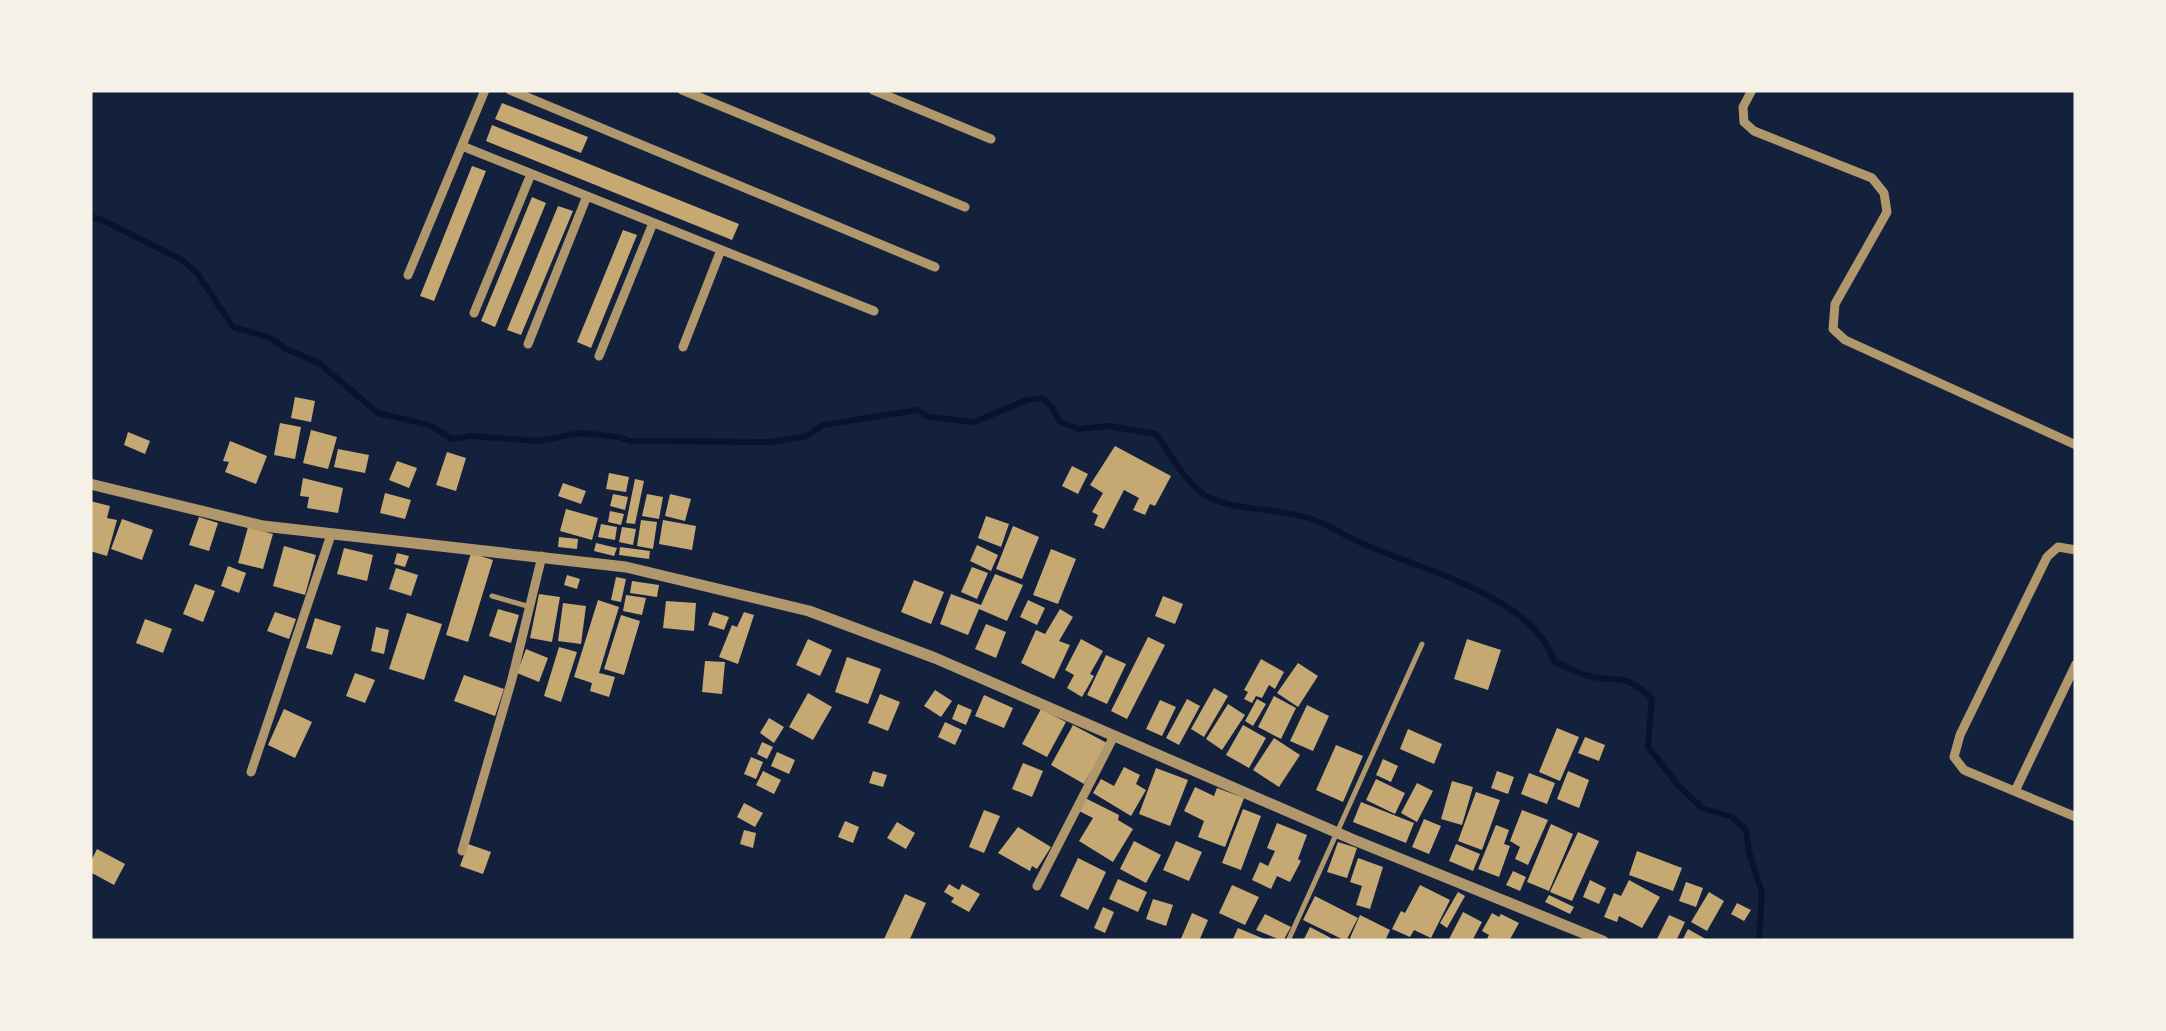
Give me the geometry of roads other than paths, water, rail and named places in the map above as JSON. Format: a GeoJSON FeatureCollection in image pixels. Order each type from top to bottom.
{"type":"FeatureCollection","features":[{"type":"Feature","properties":{"kind":"street"},"geometry":{"type":"LineString","coordinates":[[408,275],[485,90]]}},
{"type":"Feature","properties":{"kind":"street"},"geometry":{"type":"LineString","coordinates":[[510,90],[934,266]]}},
{"type":"Feature","properties":{"kind":"street"},"geometry":{"type":"LineString","coordinates":[[682,90],[965,207]]}},
{"type":"Feature","properties":{"kind":"street"},"geometry":{"type":"LineString","coordinates":[[873,90],[991,139]]}},
{"type":"Feature","properties":{"kind":"street"},"geometry":{"type":"LineString","coordinates":[[1752,90],[1743,107],[1744,122],[1754,131],[1872,178],[1884,193],[1887,212],[1836,304],[1833,329],[1844,340],[2076,445]]}},
{"type":"Feature","properties":{"kind":"street"},"geometry":{"type":"LineString","coordinates":[[462,146],[874,311]]}},
{"type":"Feature","properties":{"kind":"street"},"geometry":{"type":"LineString","coordinates":[[474,313],[531,174]]}},
{"type":"Feature","properties":{"kind":"street"},"geometry":{"type":"LineString","coordinates":[[528,344],[587,196]]}},
{"type":"Feature","properties":{"kind":"street"},"geometry":{"type":"LineString","coordinates":[[599,356],[653,223]]}},
{"type":"Feature","properties":{"kind":"street"},"geometry":{"type":"LineString","coordinates":[[684,347],[722,250]]}},
{"type":"Feature","properties":{"kind":"street"},"geometry":{"type":"LineString","coordinates":[[90,484],[263,526],[626,566],[809,611],[935,658],[1338,834],[1603,941]]}},
{"type":"Feature","properties":{"kind":"street"},"geometry":{"type":"LineString","coordinates":[[252,772],[331,535]]}},
{"type":"Feature","properties":{"kind":"street"},"geometry":{"type":"LineString","coordinates":[[2076,550],[2058,547],[2048,558],[1960,735],[1954,757],[1964,770],[2076,817]]}},
{"type":"Feature","properties":{"kind":"street"},"geometry":{"type":"LineString","coordinates":[[462,851],[542,556]]}},
{"type":"Feature","properties":{"kind":"street"},"geometry":{"type":"LineString","coordinates":[[2016,789],[2076,664]]}},
{"type":"Feature","properties":{"kind":"street"},"geometry":{"type":"LineString","coordinates":[[1037,886],[1114,736]]}},
{"type":"Feature","properties":{"kind":"lane"},"geometry":{"type":"LineString","coordinates":[[492,596],[531,606]]}},
{"type":"Feature","properties":{"kind":"lane"},"geometry":{"type":"LineString","coordinates":[[1288,941],[1422,644]]}},
{"type":"Feature","properties":{"kind":"waterway"},"geometry":{"type":"LineString","coordinates":[[90,217],[182,260],[197,273],[233,327],[271,338],[319,363],[378,413],[429,425],[452,439],[471,436],[538,441],[581,433],[630,441],[771,442],[807,436],[823,425],[917,410],[929,417],[974,422],[1027,400],[1042,398],[1060,422],[1079,429],[1108,426],[1156,434],[1187,478],[1210,498],[1315,520],[1469,586],[1522,618],[1542,638],[1554,661],[1588,676],[1630,682],[1643,691],[1652,699],[1648,747],[1702,808],[1732,817],[1746,830],[1762,893],[1759,941]]}}]}
